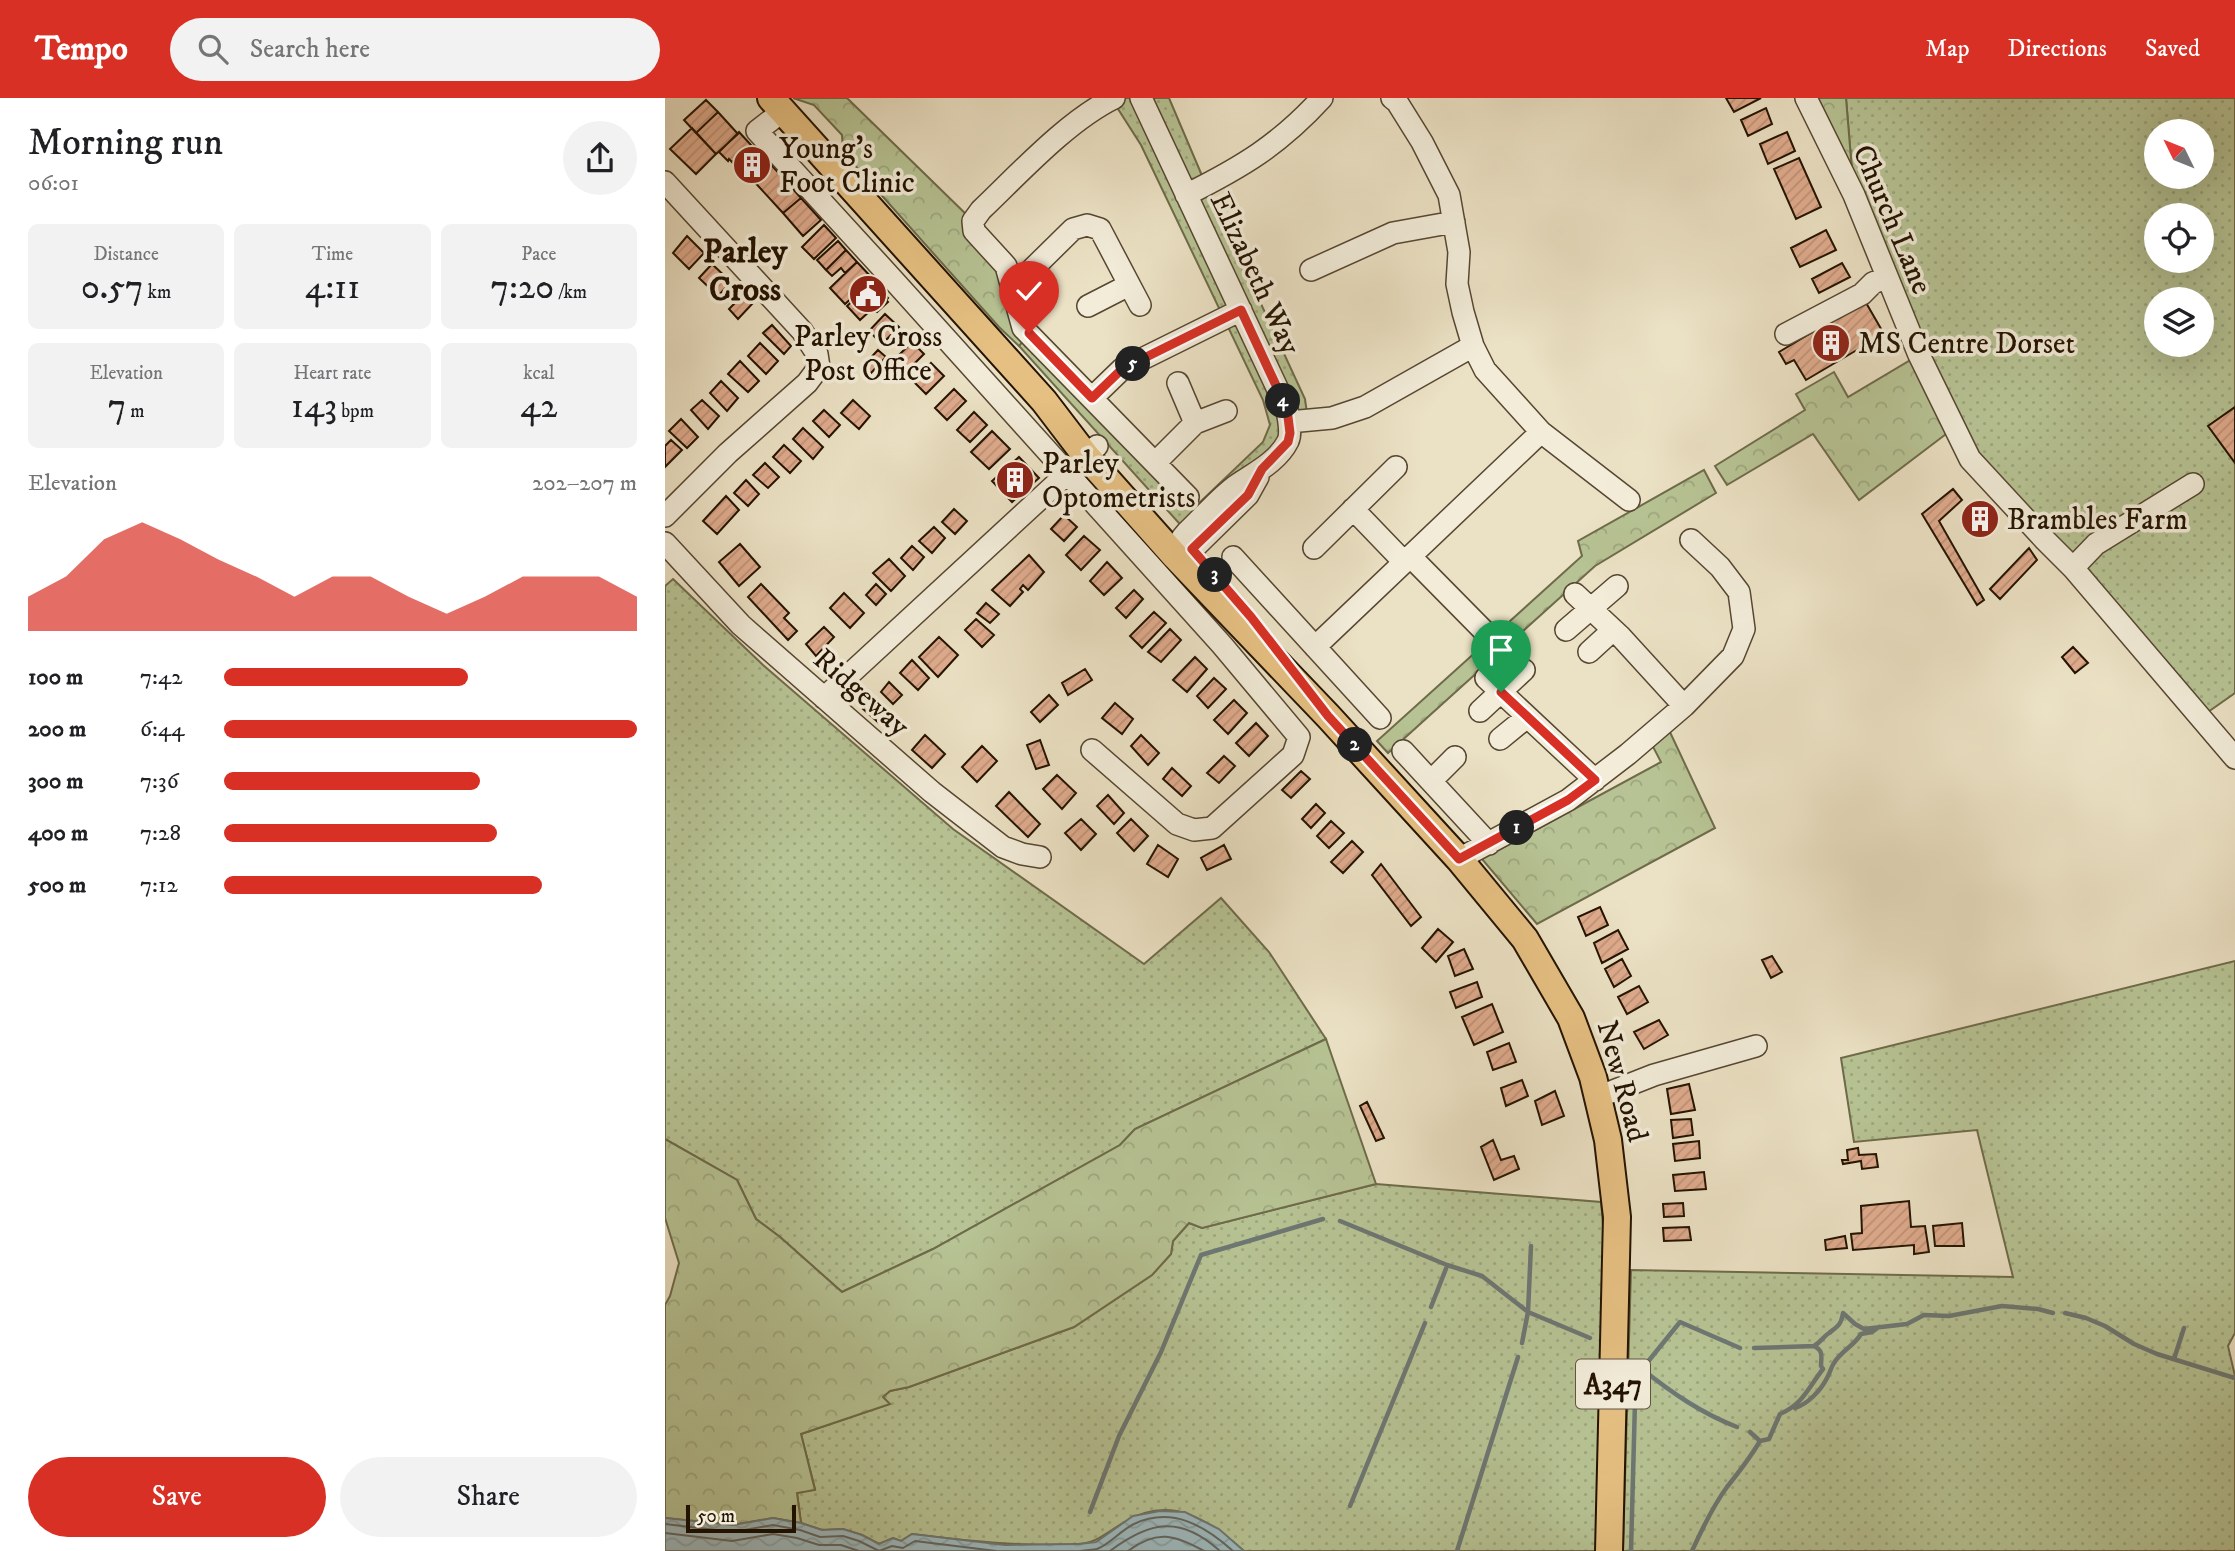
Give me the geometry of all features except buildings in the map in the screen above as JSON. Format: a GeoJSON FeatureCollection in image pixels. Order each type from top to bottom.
{"type":"FeatureCollection","features":[{"type":"Feature","properties":{"kind":"main road","name":"New Road"},"geometry":{"type":"LineString","coordinates":[[755,98],[917,260],[1044,401],[1251,617],[1328,716],[1459,859],[1525,939],[1571,1018],[1593,1077],[1608,1140],[1617,1217],[1609,1551]]}},
{"type":"Feature","properties":{"kind":"street"},"geometry":{"type":"LineString","coordinates":[[1114,98],[1074,123],[981,210],[973,221],[974,231],[1006,266],[1023,328],[1188,497]]}},
{"type":"Feature","properties":{"kind":"street","name":"Elizabeth Way"},"geometry":{"type":"LineString","coordinates":[[1141,98],[1287,409],[1289,422]]}},
{"type":"Feature","properties":{"kind":"street"},"geometry":{"type":"LineString","coordinates":[[1186,195],[1228,174],[1269,148],[1303,119],[1322,98]]}},
{"type":"Feature","properties":{"kind":"street"},"geometry":{"type":"LineString","coordinates":[[1392,98],[1422,142],[1449,195],[1459,252],[1457,284],[1473,346],[1485,370],[1541,432],[1629,500]]}},
{"type":"Feature","properties":{"kind":"street","name":"Church Lane"},"geometry":{"type":"LineString","coordinates":[[1806,98],[1854,195],[1919,355],[1970,458],[2073,568],[2235,758]]}},
{"type":"Feature","properties":{"kind":"street","name":"New Road"},"geometry":{"type":"LineString","coordinates":[[771,115],[896,283],[1222,645],[1299,737],[1293,755],[1212,828],[1194,830],[1177,824],[1092,750]]}},
{"type":"Feature","properties":{"kind":"street"},"geometry":{"type":"LineString","coordinates":[[665,182],[802,331],[817,354],[819,367],[807,383],[728,453],[665,516]]}},
{"type":"Feature","properties":{"kind":"street"},"geometry":{"type":"LineString","coordinates":[[1311,270],[1393,233],[1454,222]]}},
{"type":"Feature","properties":{"kind":"street"},"geometry":{"type":"LineString","coordinates":[[1012,289],[1073,229],[1087,225],[1100,229],[1140,305]]}},
{"type":"Feature","properties":{"kind":"street"},"geometry":{"type":"LineString","coordinates":[[896,283],[917,260]]}},
{"type":"Feature","properties":{"kind":"street"},"geometry":{"type":"LineString","coordinates":[[1786,334],[1861,294],[1873,283],[1887,278]]}},
{"type":"Feature","properties":{"kind":"street"},"geometry":{"type":"LineString","coordinates":[[1088,306],[1129,285]]}},
{"type":"Feature","properties":{"kind":"street"},"geometry":{"type":"LineString","coordinates":[[1092,398],[1122,369],[1241,310]]}},
{"type":"Feature","properties":{"kind":"street"},"geometry":{"type":"LineString","coordinates":[[1183,548],[1233,488],[1262,469],[1288,442],[1289,422],[1332,418],[1365,407],[1473,346]]}},
{"type":"Feature","properties":{"kind":"street"},"geometry":{"type":"LineString","coordinates":[[1178,383],[1195,424]]}},
{"type":"Feature","properties":{"kind":"street"},"geometry":{"type":"LineString","coordinates":[[1155,463],[1195,424],[1226,411]]}},
{"type":"Feature","properties":{"kind":"street"},"geometry":{"type":"LineString","coordinates":[[1315,647],[1541,432]]}},
{"type":"Feature","properties":{"kind":"street"},"geometry":{"type":"LineString","coordinates":[[824,698],[1091,451]]}},
{"type":"Feature","properties":{"kind":"street"},"geometry":{"type":"LineString","coordinates":[[1314,548],[1396,467]]}},
{"type":"Feature","properties":{"kind":"street"},"geometry":{"type":"LineString","coordinates":[[2073,568],[2096,544],[2193,484]]}},
{"type":"Feature","properties":{"kind":"street"},"geometry":{"type":"LineString","coordinates":[[1353,509],[1484,631]]}},
{"type":"Feature","properties":{"kind":"street"},"geometry":{"type":"LineString","coordinates":[[1459,859],[1568,800],[1595,780],[1684,706],[1733,656],[1744,629],[1739,592],[1720,567],[1692,540]]}},
{"type":"Feature","properties":{"kind":"street","name":"Ridgeway"},"geometry":{"type":"LineString","coordinates":[[665,543],[741,625],[932,792],[1003,847],[1040,857]]}},
{"type":"Feature","properties":{"kind":"street"},"geometry":{"type":"LineString","coordinates":[[1233,557],[1380,718]]}},
{"type":"Feature","properties":{"kind":"street"},"geometry":{"type":"LineString","coordinates":[[1566,630],[1583,601],[1617,586]]}},
{"type":"Feature","properties":{"kind":"street"},"geometry":{"type":"LineString","coordinates":[[1583,601],[1684,706]]}},
{"type":"Feature","properties":{"kind":"street"},"geometry":{"type":"LineString","coordinates":[[1589,652],[1613,630]]}},
{"type":"Feature","properties":{"kind":"street"},"geometry":{"type":"LineString","coordinates":[[1480,711],[1493,685],[1524,670]]}},
{"type":"Feature","properties":{"kind":"street"},"geometry":{"type":"LineString","coordinates":[[1493,685],[1595,780]]}},
{"type":"Feature","properties":{"kind":"street"},"geometry":{"type":"LineString","coordinates":[[1500,740],[1528,717]]}},
{"type":"Feature","properties":{"kind":"street"},"geometry":{"type":"LineString","coordinates":[[1403,751],[1489,844]]}},
{"type":"Feature","properties":{"kind":"street"},"geometry":{"type":"LineString","coordinates":[[1431,781],[1455,757]]}},
{"type":"Feature","properties":{"kind":"street"},"geometry":{"type":"LineString","coordinates":[[1598,1097],[1654,1075],[1756,1046]]}},
{"type":"Feature","properties":{"kind":"green space"},"geometry":{"type":"Polygon","coordinates":[[[793,98],[847,98],[973,221],[1006,266],[1029,333],[1019,346],[843,152],[842,135],[814,105],[793,98]]]}},
{"type":"Feature","properties":{"kind":"green space"},"geometry":{"type":"Polygon","coordinates":[[[1111,98],[1169,98],[1206,185],[1305,399],[1308,420],[1290,433],[1187,532],[1019,346],[1029,333],[1196,506],[1263,442],[1270,425],[1263,400],[1141,145],[1111,98]]]}},
{"type":"Feature","properties":{"kind":"green space"},"geometry":{"type":"Polygon","coordinates":[[[1806,98],[1846,98],[1854,195],[1806,98]]]}},
{"type":"Feature","properties":{"kind":"green space"},"geometry":{"type":"Polygon","coordinates":[[[1846,98],[2235,98],[2235,693],[2208,712],[1970,459],[1854,195],[1846,98]]]}},
{"type":"Feature","properties":{"kind":"green space"},"geometry":{"type":"Polygon","coordinates":[[[1919,355],[1954,428],[1859,500],[1813,434],[1727,485],[1715,466],[1805,410],[1796,394],[1834,372],[1848,397],[1919,355]]]}},
{"type":"Feature","properties":{"kind":"green space"},"geometry":{"type":"Polygon","coordinates":[[[1704,470],[1716,493],[1595,566],[1388,753],[1377,741],[1582,556],[1578,541],[1704,470]]]}},
{"type":"Feature","properties":{"kind":"green space"},"geometry":{"type":"Polygon","coordinates":[[[673,579],[763,665],[953,829],[1144,964],[1221,898],[1269,952],[1326,1039],[1135,1129],[1120,1145],[933,1249],[842,1292],[756,1219],[737,1180],[665,1139],[665,586],[673,579]]]}},
{"type":"Feature","properties":{"kind":"green space"},"geometry":{"type":"Polygon","coordinates":[[[1669,730],[1715,828],[1537,924],[1482,859],[1661,762],[1650,741],[1669,730]]]}},
{"type":"Feature","properties":{"kind":"green space"},"geometry":{"type":"Polygon","coordinates":[[[2235,961],[2235,1333],[2228,1346],[2235,1376],[2235,1551],[1623,1551],[1631,1270],[2013,1277],[1977,1130],[1854,1142],[1841,1058],[2235,961]]]}},
{"type":"Feature","properties":{"kind":"green space"},"geometry":{"type":"Polygon","coordinates":[[[1326,1039],[1376,1184],[1202,1228],[1189,1223],[1173,1241],[1171,1254],[1152,1275],[1074,1327],[909,1387],[890,1391],[883,1397],[890,1404],[801,1434],[815,1490],[797,1493],[801,1523],[773,1518],[733,1525],[665,1518],[665,1305],[679,1263],[665,1218],[665,1139],[737,1180],[756,1219],[842,1292],[933,1249],[1120,1145],[1135,1129],[1326,1039]]]}},
{"type":"Feature","properties":{"kind":"green space"},"geometry":{"type":"Polygon","coordinates":[[[1376,1184],[1601,1202],[1605,1247],[1601,1551],[1244,1551],[1217,1529],[1189,1514],[1158,1510],[1142,1514],[1091,1541],[1057,1545],[995,1543],[912,1534],[901,1541],[893,1538],[879,1544],[843,1529],[822,1530],[801,1523],[797,1493],[815,1489],[801,1434],[889,1404],[882,1397],[890,1391],[909,1387],[1074,1327],[1152,1275],[1171,1254],[1173,1241],[1189,1223],[1202,1228],[1376,1184]]]}},
{"type":"Feature","properties":{"kind":"water"},"geometry":{"type":"Polygon","coordinates":[[[1160,1511],[1185,1512],[1219,1529],[1244,1551],[665,1551],[665,1518],[733,1525],[773,1518],[822,1530],[843,1529],[879,1544],[893,1538],[901,1541],[912,1534],[1005,1545],[1079,1544],[1096,1542],[1133,1516],[1160,1511]]]}},
{"type":"Feature","properties":{"kind":"waterway"},"geometry":{"type":"LineString","coordinates":[[1090,1512],[1119,1436],[1161,1352],[1201,1255],[1323,1219]]}},
{"type":"Feature","properties":{"kind":"waterway"},"geometry":{"type":"LineString","coordinates":[[1340,1221],[1447,1265],[1482,1276],[1528,1312],[1590,1338]]}},
{"type":"Feature","properties":{"kind":"waterway"},"geometry":{"type":"LineString","coordinates":[[1522,1343],[1528,1312],[1531,1246]]}},
{"type":"Feature","properties":{"kind":"waterway"},"geometry":{"type":"LineString","coordinates":[[1431,1307],[1447,1266]]}},
{"type":"Feature","properties":{"kind":"waterway"},"geometry":{"type":"LineString","coordinates":[[1814,1346],[1839,1325],[1843,1313],[1864,1329],[1907,1324],[1924,1315],[1949,1316],[2002,1306],[2053,1313]]}},
{"type":"Feature","properties":{"kind":"waterway"},"geometry":{"type":"LineString","coordinates":[[2065,1313],[2105,1326],[2157,1354],[2235,1378]]}},
{"type":"Feature","properties":{"kind":"waterway"},"geometry":{"type":"LineString","coordinates":[[1642,1369],[1680,1322],[1740,1348]]}},
{"type":"Feature","properties":{"kind":"waterway"},"geometry":{"type":"LineString","coordinates":[[1350,1506],[1425,1323]]}},
{"type":"Feature","properties":{"kind":"waterway"},"geometry":{"type":"LineString","coordinates":[[1795,1408],[1818,1392],[1837,1359],[1861,1334],[1872,1332],[1879,1327]]}},
{"type":"Feature","properties":{"kind":"waterway"},"geometry":{"type":"LineString","coordinates":[[2174,1359],[2184,1328]]}},
{"type":"Feature","properties":{"kind":"waterway"},"geometry":{"type":"LineString","coordinates":[[1754,1348],[1814,1346],[1821,1352],[1823,1369],[1805,1395],[1780,1414],[1769,1439],[1760,1441]]}},
{"type":"Feature","properties":{"kind":"waterway"},"geometry":{"type":"LineString","coordinates":[[1457,1551],[1518,1357]]}},
{"type":"Feature","properties":{"kind":"waterway"},"geometry":{"type":"LineString","coordinates":[[1631,1551],[1636,1364]]}},
{"type":"Feature","properties":{"kind":"waterway"},"geometry":{"type":"LineString","coordinates":[[1642,1369],[1687,1402],[1737,1427]]}},
{"type":"Feature","properties":{"kind":"waterway"},"geometry":{"type":"LineString","coordinates":[[1692,1551],[1717,1502],[1760,1441],[1750,1432]]}},
{"type":"Feature","properties":{"kind":"place","name":"Young's Foot Clinic"},"geometry":{"type":"Point","coordinates":[752,165]}},
{"type":"Feature","properties":{"kind":"place","name":"Parley Cross Post Office"},"geometry":{"type":"Point","coordinates":[868,294]}},
{"type":"Feature","properties":{"kind":"place","name":"MS Centre Dorset"},"geometry":{"type":"Point","coordinates":[1831,343]}},
{"type":"Feature","properties":{"kind":"place","name":"Parley Optometrists"},"geometry":{"type":"Point","coordinates":[1015,480]}},
{"type":"Feature","properties":{"kind":"place","name":"Brambles Farm"},"geometry":{"type":"Point","coordinates":[1980,519]}},
{"type":"Feature","properties":{"kind":"district","name":"Parley Cross"},"geometry":{"type":"Point","coordinates":[745,269]}},
{"type":"Feature","properties":{"kind":"route"},"geometry":{"type":"LineString","coordinates":[[1029,333],[1092,398],[1122,369],[1241,310],[1287,409],[1290,433],[1288,442],[1262,469],[1248,495],[1192,549],[1251,617],[1328,716],[1459,859],[1568,800],[1595,780],[1501,692]]}}]}
